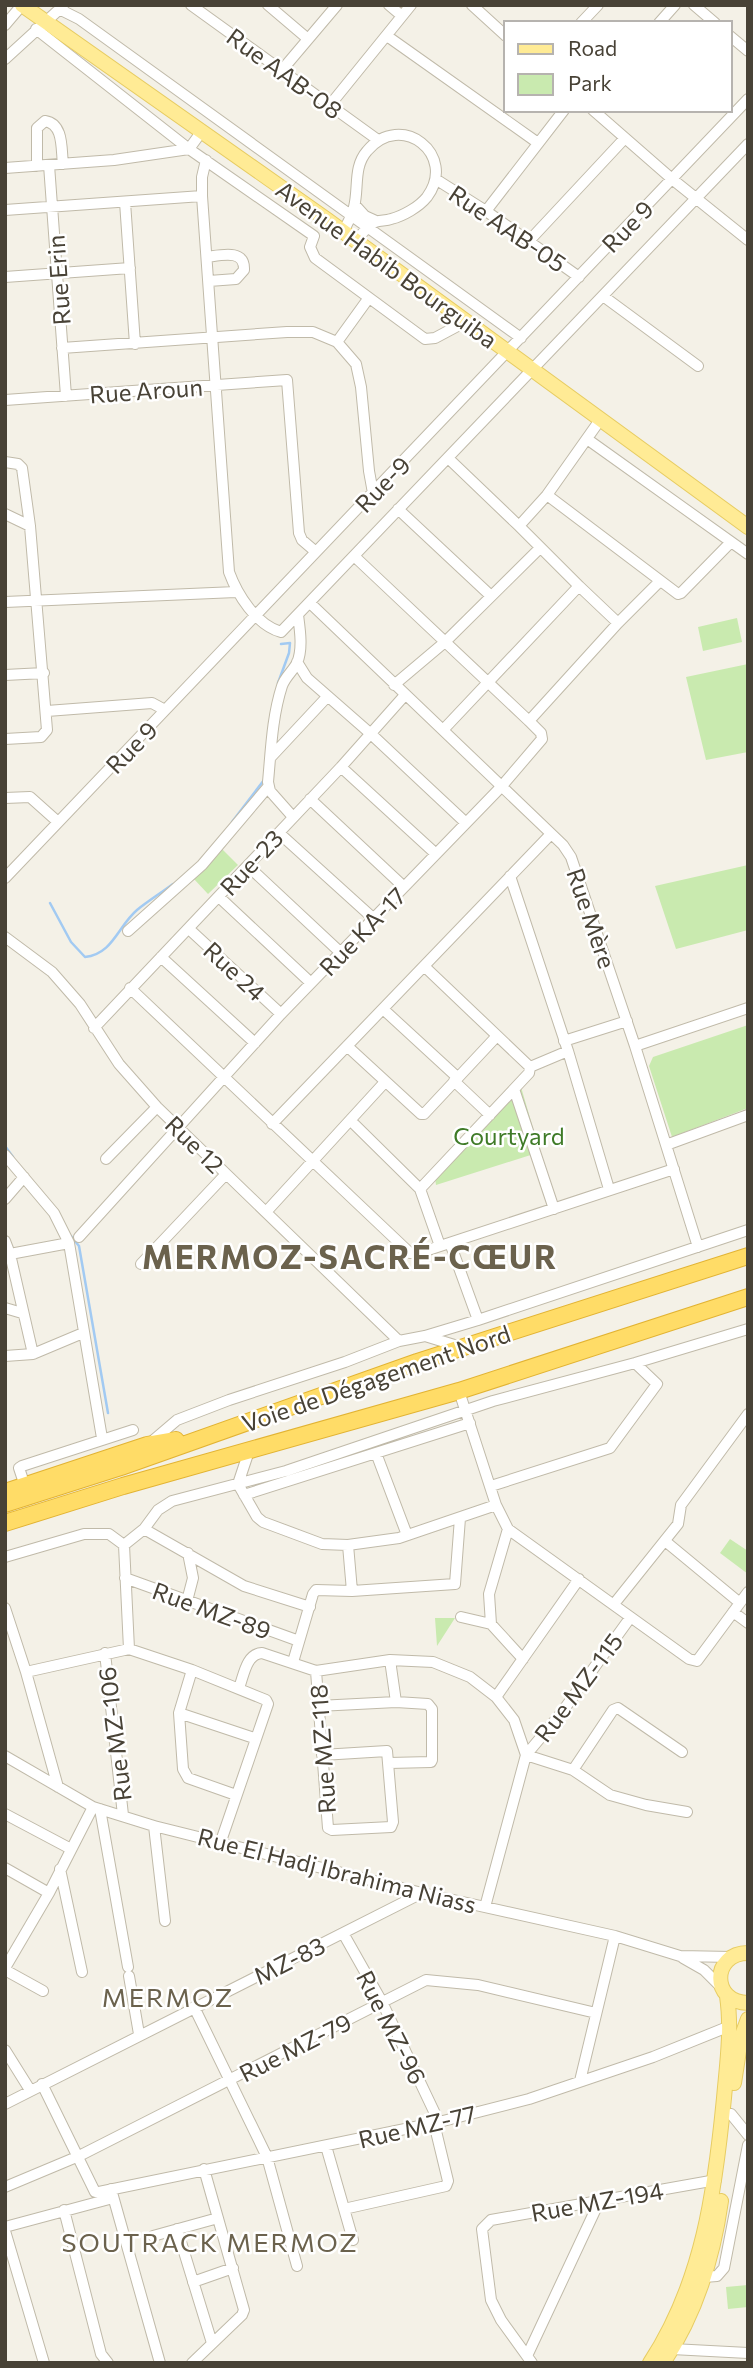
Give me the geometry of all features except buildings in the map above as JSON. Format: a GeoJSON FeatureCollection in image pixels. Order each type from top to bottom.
{"type":"FeatureCollection","features":[{"type":"Feature","properties":{"kind":"highway","name":"Voie de Dégagement Nord"},"geometry":{"type":"LineString","coordinates":[[5,1504],[121,1468],[461,1347],[748,1256]]}},
{"type":"Feature","properties":{"kind":"highway","name":"Voie de Dégagement Nord"},"geometry":{"type":"LineString","coordinates":[[5,1523],[280,1440],[459,1391],[748,1297]]}},
{"type":"Feature","properties":{"kind":"highway"},"geometry":{"type":"LineString","coordinates":[[5,1492],[148,1445],[200,1439]]}},
{"type":"Feature","properties":{"kind":"highway"},"geometry":{"type":"LineString","coordinates":[[5,1534],[247,1457],[280,1440]]}},
{"type":"Feature","properties":{"kind":"main road","name":"Avenue Habib Bourguiba"},"geometry":{"type":"LineString","coordinates":[[22,5],[41,25],[202,131],[326,219],[748,527]]}},
{"type":"Feature","properties":{"kind":"main road"},"geometry":{"type":"LineString","coordinates":[[650,2363],[671,2328],[692,2279],[708,2220],[716,2180],[730,2026],[720,1981],[722,1967],[740,1954],[748,1939]]}},
{"type":"Feature","properties":{"kind":"main road"},"geometry":{"type":"LineString","coordinates":[[724,1992],[739,2003],[748,2003]]}},
{"type":"Feature","properties":{"kind":"main road"},"geometry":{"type":"LineString","coordinates":[[663,2363],[690,2313],[704,2277],[718,2222],[735,2072],[741,2038],[748,2019]]}},
{"type":"Feature","properties":{"kind":"street"},"geometry":{"type":"LineString","coordinates":[[5,25],[22,5]]}},
{"type":"Feature","properties":{"kind":"street","name":"Rue AAB-08"},"geometry":{"type":"LineString","coordinates":[[191,5],[378,140]]}},
{"type":"Feature","properties":{"kind":"street"},"geometry":{"type":"LineString","coordinates":[[268,5],[308,38]]}},
{"type":"Feature","properties":{"kind":"street"},"geometry":{"type":"LineString","coordinates":[[389,5],[402,16]]}},
{"type":"Feature","properties":{"kind":"street"},"geometry":{"type":"LineString","coordinates":[[330,105],[411,5]]}},
{"type":"Feature","properties":{"kind":"street"},"geometry":{"type":"LineString","coordinates":[[583,21],[598,5]]}},
{"type":"Feature","properties":{"kind":"street"},"geometry":{"type":"LineString","coordinates":[[661,21],[675,5]]}},
{"type":"Feature","properties":{"kind":"street"},"geometry":{"type":"LineString","coordinates":[[282,70],[334,6]]}},
{"type":"Feature","properties":{"kind":"street"},"geometry":{"type":"LineString","coordinates":[[475,6],[504,34]]}},
{"type":"Feature","properties":{"kind":"street"},"geometry":{"type":"LineString","coordinates":[[697,6],[713,21]]}},
{"type":"Feature","properties":{"kind":"street"},"geometry":{"type":"LineString","coordinates":[[5,59],[61,7],[365,216],[521,338]]}},
{"type":"Feature","properties":{"kind":"street"},"geometry":{"type":"LineString","coordinates":[[41,25],[189,149],[314,236]]}},
{"type":"Feature","properties":{"kind":"street"},"geometry":{"type":"LineString","coordinates":[[387,36],[538,143]]}},
{"type":"Feature","properties":{"kind":"street"},"geometry":{"type":"LineString","coordinates":[[732,38],[748,51]]}},
{"type":"Feature","properties":{"kind":"street","name":"Rue 9"},"geometry":{"type":"LineString","coordinates":[[507,352],[748,99]]}},
{"type":"Feature","properties":{"kind":"street"},"geometry":{"type":"LineString","coordinates":[[486,211],[562,112]]}},
{"type":"Feature","properties":{"kind":"street"},"geometry":{"type":"LineString","coordinates":[[595,112],[748,240]]}},
{"type":"Feature","properties":{"kind":"street","name":"Rue Erin"},"geometry":{"type":"LineString","coordinates":[[63,164],[57,127],[45,121],[37,128],[52,207],[66,396]]}},
{"type":"Feature","properties":{"kind":"street"},"geometry":{"type":"LineString","coordinates":[[5,168],[114,160],[189,149],[202,131]]}},
{"type":"Feature","properties":{"kind":"street"},"geometry":{"type":"LineString","coordinates":[[344,232],[353,210],[359,164],[366,152],[378,140],[390,134],[402,134],[418,141],[431,153],[437,180],[419,206],[392,219],[372,224],[356,241]]}},
{"type":"Feature","properties":{"kind":"street"},"geometry":{"type":"LineString","coordinates":[[528,242],[625,138]]}},
{"type":"Feature","properties":{"kind":"street"},"geometry":{"type":"LineString","coordinates":[[206,160],[202,196],[229,572],[236,592],[257,615],[274,629],[284,630],[748,144]]}},
{"type":"Feature","properties":{"kind":"street","name":"Rue AAB-05"},"geometry":{"type":"LineString","coordinates":[[437,180],[579,277]]}},
{"type":"Feature","properties":{"kind":"street"},"geometry":{"type":"LineString","coordinates":[[5,210],[202,196]]}},
{"type":"Feature","properties":{"kind":"street"},"geometry":{"type":"LineString","coordinates":[[125,202],[135,344]]}},
{"type":"Feature","properties":{"kind":"street"},"geometry":{"type":"LineString","coordinates":[[326,219],[310,247],[315,258],[368,299],[425,339],[435,338],[465,322]]}},
{"type":"Feature","properties":{"kind":"street"},"geometry":{"type":"LineString","coordinates":[[207,257],[234,254],[244,263],[244,270],[236,279],[209,281]]}},
{"type":"Feature","properties":{"kind":"street"},"geometry":{"type":"LineString","coordinates":[[5,277],[130,268]]}},
{"type":"Feature","properties":{"kind":"street"},"geometry":{"type":"LineString","coordinates":[[603,296],[698,366]]}},
{"type":"Feature","properties":{"kind":"street"},"geometry":{"type":"LineString","coordinates":[[337,342],[368,299]]}},
{"type":"Feature","properties":{"kind":"street"},"geometry":{"type":"LineString","coordinates":[[62,348],[287,332],[313,332],[337,342],[350,355],[359,374],[373,493]]}},
{"type":"Feature","properties":{"kind":"street","name":"Rue-9"},"geometry":{"type":"LineString","coordinates":[[257,615],[507,352]]}},
{"type":"Feature","properties":{"kind":"street","name":"Rue Aroun"},"geometry":{"type":"LineString","coordinates":[[5,400],[287,380],[299,533],[302,540],[316,552]]}},
{"type":"Feature","properties":{"kind":"street"},"geometry":{"type":"LineString","coordinates":[[519,526],[547,495],[600,421]]}},
{"type":"Feature","properties":{"kind":"street"},"geometry":{"type":"LineString","coordinates":[[587,439],[748,554]]}},
{"type":"Feature","properties":{"kind":"street"},"geometry":{"type":"LineString","coordinates":[[448,458],[618,623]]}},
{"type":"Feature","properties":{"kind":"street"},"geometry":{"type":"LineString","coordinates":[[5,462],[18,464],[22,468],[47,711],[46,734],[41,737],[5,739]]}},
{"type":"Feature","properties":{"kind":"street"},"geometry":{"type":"LineString","coordinates":[[547,495],[675,593],[681,593],[731,542]]}},
{"type":"Feature","properties":{"kind":"street"},"geometry":{"type":"LineString","coordinates":[[398,509],[491,596]]}},
{"type":"Feature","properties":{"kind":"street"},"geometry":{"type":"LineString","coordinates":[[5,514],[30,526]]}},
{"type":"Feature","properties":{"kind":"street"},"geometry":{"type":"LineString","coordinates":[[394,685],[445,642],[540,548]]}},
{"type":"Feature","properties":{"kind":"street"},"geometry":{"type":"LineString","coordinates":[[354,556],[529,721],[659,582]]}},
{"type":"Feature","properties":{"kind":"street"},"geometry":{"type":"LineString","coordinates":[[443,730],[579,586]]}},
{"type":"Feature","properties":{"kind":"street"},"geometry":{"type":"LineString","coordinates":[[5,602],[236,592]]}},
{"type":"Feature","properties":{"kind":"street","name":"Rue Mère"},"geometry":{"type":"LineString","coordinates":[[310,603],[551,834],[571,857],[635,1046],[698,1247]]}},
{"type":"Feature","properties":{"kind":"street","name":"Rue 9"},"geometry":{"type":"LineString","coordinates":[[5,878],[257,615]]}},
{"type":"Feature","properties":{"kind":"street"},"geometry":{"type":"LineString","coordinates":[[128,931],[202,865],[268,787],[272,728],[282,683],[297,662],[301,638],[298,615]]}},
{"type":"Feature","properties":{"kind":"street"},"geometry":{"type":"LineString","coordinates":[[297,662],[307,678],[466,823]]}},
{"type":"Feature","properties":{"kind":"street"},"geometry":{"type":"LineString","coordinates":[[5,675],[44,673]]}},
{"type":"Feature","properties":{"kind":"street","name":"Rue-23"},"geometry":{"type":"LineString","coordinates":[[94,1028],[341,767],[405,695]]}},
{"type":"Feature","properties":{"kind":"street"},"geometry":{"type":"LineString","coordinates":[[270,758],[327,697]]}},
{"type":"Feature","properties":{"kind":"street"},"geometry":{"type":"LineString","coordinates":[[47,711],[152,703],[166,710]]}},
{"type":"Feature","properties":{"kind":"street","name":"Rue KA-17"},"geometry":{"type":"LineString","coordinates":[[74,1240],[281,1014],[501,786],[542,739],[541,733],[529,721]]}},
{"type":"Feature","properties":{"kind":"street"},"geometry":{"type":"LineString","coordinates":[[341,767],[436,854]]}},
{"type":"Feature","properties":{"kind":"street"},"geometry":{"type":"LineString","coordinates":[[268,787],[293,817]]}},
{"type":"Feature","properties":{"kind":"street"},"geometry":{"type":"LineString","coordinates":[[5,798],[30,797],[58,822]]}},
{"type":"Feature","properties":{"kind":"street"},"geometry":{"type":"LineString","coordinates":[[310,799],[404,887]]}},
{"type":"Feature","properties":{"kind":"street"},"geometry":{"type":"LineString","coordinates":[[279,833],[374,919]]}},
{"type":"Feature","properties":{"kind":"street"},"geometry":{"type":"LineString","coordinates":[[272,1124],[551,834]]}},
{"type":"Feature","properties":{"kind":"street"},"geometry":{"type":"LineString","coordinates":[[248,866],[341,953]]}},
{"type":"Feature","properties":{"kind":"street"},"geometry":{"type":"LineString","coordinates":[[510,876],[566,1046],[609,1189]]}},
{"type":"Feature","properties":{"kind":"street"},"geometry":{"type":"LineString","coordinates":[[219,897],[311,984]]}},
{"type":"Feature","properties":{"kind":"street","name":"Rue 24"},"geometry":{"type":"LineString","coordinates":[[189,929],[281,1014]]}},
{"type":"Feature","properties":{"kind":"street","name":"Rue 12"},"geometry":{"type":"LineString","coordinates":[[5,937],[37,958],[52,972],[80,1004],[119,1065],[157,1107],[400,1341]]}},
{"type":"Feature","properties":{"kind":"street"},"geometry":{"type":"LineString","coordinates":[[162,957],[255,1043]]}},
{"type":"Feature","properties":{"kind":"street"},"geometry":{"type":"LineString","coordinates":[[425,967],[530,1067]]}},
{"type":"Feature","properties":{"kind":"street"},"geometry":{"type":"LineString","coordinates":[[130,988],[410,1253],[419,1253],[608,1193],[609,1189],[674,1169]]}},
{"type":"Feature","properties":{"kind":"street"},"geometry":{"type":"LineString","coordinates":[[635,1046],[748,1008]]}},
{"type":"Feature","properties":{"kind":"street"},"geometry":{"type":"LineString","coordinates":[[383,1009],[490,1115]]}},
{"type":"Feature","properties":{"kind":"street"},"geometry":{"type":"LineString","coordinates":[[530,1067],[566,1046],[626,1021]]}},
{"type":"Feature","properties":{"kind":"street"},"geometry":{"type":"LineString","coordinates":[[347,1046],[424,1114],[496,1037]]}},
{"type":"Feature","properties":{"kind":"street"},"geometry":{"type":"LineString","coordinates":[[420,1189],[529,1073],[530,1067]]}},
{"type":"Feature","properties":{"kind":"street"},"geometry":{"type":"LineString","coordinates":[[265,1212],[385,1082]]}},
{"type":"Feature","properties":{"kind":"street"},"geometry":{"type":"LineString","coordinates":[[514,1089],[554,1209]]}},
{"type":"Feature","properties":{"kind":"street"},"geometry":{"type":"LineString","coordinates":[[106,1159],[157,1107]]}},
{"type":"Feature","properties":{"kind":"street"},"geometry":{"type":"LineString","coordinates":[[666,1145],[748,1115]]}},
{"type":"Feature","properties":{"kind":"street"},"geometry":{"type":"LineString","coordinates":[[351,1121],[420,1189],[478,1320]]}},
{"type":"Feature","properties":{"kind":"street"},"geometry":{"type":"LineString","coordinates":[[5,1155],[74,1240],[83,1333],[102,1438]]}},
{"type":"Feature","properties":{"kind":"street"},"geometry":{"type":"LineString","coordinates":[[141,1264],[226,1174]]}},
{"type":"Feature","properties":{"kind":"street"},"geometry":{"type":"LineString","coordinates":[[5,1199],[24,1177]]}},
{"type":"Feature","properties":{"kind":"street"},"geometry":{"type":"LineString","coordinates":[[148,1445],[177,1420],[400,1341],[478,1320],[748,1230]]}},
{"type":"Feature","properties":{"kind":"street"},"geometry":{"type":"LineString","coordinates":[[10,1254],[74,1240]]}},
{"type":"Feature","properties":{"kind":"street"},"geometry":{"type":"LineString","coordinates":[[5,1241],[33,1354]]}},
{"type":"Feature","properties":{"kind":"street"},"geometry":{"type":"LineString","coordinates":[[5,1308],[22,1313]]}},
{"type":"Feature","properties":{"kind":"street"},"geometry":{"type":"LineString","coordinates":[[124,1545],[144,1529],[159,1510],[172,1501],[286,1472],[493,1401],[748,1329]]}},
{"type":"Feature","properties":{"kind":"street"},"geometry":{"type":"LineString","coordinates":[[5,1356],[33,1354],[83,1333]]}},
{"type":"Feature","properties":{"kind":"street"},"geometry":{"type":"LineString","coordinates":[[425,1336],[461,1347]]}},
{"type":"Feature","properties":{"kind":"street"},"geometry":{"type":"LineString","coordinates":[[491,1486],[610,1448],[657,1384],[635,1363]]}},
{"type":"Feature","properties":{"kind":"street"},"geometry":{"type":"LineString","coordinates":[[459,1391],[496,1505],[508,1529],[630,1618],[693,1661],[697,1661],[748,1592]]}},
{"type":"Feature","properties":{"kind":"street"},"geometry":{"type":"LineString","coordinates":[[614,1604],[678,1524],[681,1506],[748,1414]]}},
{"type":"Feature","properties":{"kind":"street"},"geometry":{"type":"LineString","coordinates":[[244,1494],[470,1423]]}},
{"type":"Feature","properties":{"kind":"street"},"geometry":{"type":"LineString","coordinates":[[25,1486],[19,1468],[102,1438],[133,1430]]}},
{"type":"Feature","properties":{"kind":"street"},"geometry":{"type":"LineString","coordinates":[[376,1453],[407,1535]]}},
{"type":"Feature","properties":{"kind":"street"},"geometry":{"type":"LineString","coordinates":[[247,1457],[238,1484],[257,1517],[263,1522],[322,1544],[348,1545],[407,1535],[496,1505]]}},
{"type":"Feature","properties":{"kind":"street"},"geometry":{"type":"LineString","coordinates":[[293,1662],[316,1590],[352,1591],[455,1584],[460,1518]]}},
{"type":"Feature","properties":{"kind":"street"},"geometry":{"type":"LineString","coordinates":[[144,1529],[244,1586],[310,1607]]}},
{"type":"Feature","properties":{"kind":"street"},"geometry":{"type":"LineString","coordinates":[[491,1624],[489,1594],[508,1529]]}},
{"type":"Feature","properties":{"kind":"street"},"geometry":{"type":"LineString","coordinates":[[5,1557],[84,1534],[108,1534],[124,1545]]}},
{"type":"Feature","properties":{"kind":"street"},"geometry":{"type":"LineString","coordinates":[[665,1541],[736,1607],[748,1623]]}},
{"type":"Feature","properties":{"kind":"street"},"geometry":{"type":"LineString","coordinates":[[124,1545],[130,1649]]}},
{"type":"Feature","properties":{"kind":"street"},"geometry":{"type":"LineString","coordinates":[[348,1545],[352,1591]]}},
{"type":"Feature","properties":{"kind":"street"},"geometry":{"type":"LineString","coordinates":[[187,1601],[193,1578],[188,1553]]}},
{"type":"Feature","properties":{"kind":"street","name":"Rue MZ-89"},"geometry":{"type":"LineString","coordinates":[[125,1578],[299,1641]]}},
{"type":"Feature","properties":{"kind":"street"},"geometry":{"type":"LineString","coordinates":[[496,1697],[579,1579]]}},
{"type":"Feature","properties":{"kind":"street"},"geometry":{"type":"LineString","coordinates":[[5,1608],[58,1787]]}},
{"type":"Feature","properties":{"kind":"street"},"geometry":{"type":"LineString","coordinates":[[461,1617],[491,1624],[523,1660]]}},
{"type":"Feature","properties":{"kind":"street","name":"Rue MZ-115"},"geometry":{"type":"LineString","coordinates":[[526,1755],[562,1712],[630,1618]]}},
{"type":"Feature","properties":{"kind":"street"},"geometry":{"type":"LineString","coordinates":[[26,1672],[130,1649],[192,1670],[266,1700],[268,1704],[254,1738],[221,1841]]}},
{"type":"Feature","properties":{"kind":"street","name":"Rue MZ-106"},"geometry":{"type":"LineString","coordinates":[[105,1653],[124,1815]]}},
{"type":"Feature","properties":{"kind":"street"},"geometry":{"type":"LineString","coordinates":[[239,1688],[250,1657],[255,1653],[262,1653],[316,1671],[390,1661],[433,1662],[470,1677],[496,1697],[514,1720],[526,1755],[485,1907]]}},
{"type":"Feature","properties":{"kind":"street"},"geometry":{"type":"LineString","coordinates":[[390,1661],[396,1702]]}},
{"type":"Feature","properties":{"kind":"street"},"geometry":{"type":"LineString","coordinates":[[192,1670],[178,1713],[183,1769],[188,1778],[236,1795]]}},
{"type":"Feature","properties":{"kind":"street","name":"Rue MZ-118"},"geometry":{"type":"LineString","coordinates":[[316,1671],[328,1828],[391,1827],[393,1822],[389,1763]]}},
{"type":"Feature","properties":{"kind":"street"},"geometry":{"type":"LineString","coordinates":[[318,1706],[396,1702],[430,1706],[430,1762],[389,1763],[387,1751],[322,1755]]}},
{"type":"Feature","properties":{"kind":"street"},"geometry":{"type":"LineString","coordinates":[[573,1770],[618,1708],[682,1752]]}},
{"type":"Feature","properties":{"kind":"street"},"geometry":{"type":"LineString","coordinates":[[178,1713],[254,1738]]}},
{"type":"Feature","properties":{"kind":"street"},"geometry":{"type":"LineString","coordinates":[[526,1755],[573,1770],[610,1795],[687,1812]]}},
{"type":"Feature","properties":{"kind":"street","name":"Rue El Hadj Ibrahima Niass"},"geometry":{"type":"LineString","coordinates":[[5,1756],[96,1808],[154,1826],[422,1893],[615,1936],[680,1956]]}},
{"type":"Feature","properties":{"kind":"street"},"geometry":{"type":"LineString","coordinates":[[43,1992],[5,1969],[96,1808]]}},
{"type":"Feature","properties":{"kind":"street"},"geometry":{"type":"LineString","coordinates":[[96,1808],[139,2034]]}},
{"type":"Feature","properties":{"kind":"street"},"geometry":{"type":"LineString","coordinates":[[5,1814],[71,1849]]}},
{"type":"Feature","properties":{"kind":"street"},"geometry":{"type":"LineString","coordinates":[[154,1826],[165,1921]]}},
{"type":"Feature","properties":{"kind":"street"},"geometry":{"type":"LineString","coordinates":[[5,1868],[49,1893]]}},
{"type":"Feature","properties":{"kind":"street"},"geometry":{"type":"LineString","coordinates":[[60,1868],[82,1972]]}},
{"type":"Feature","properties":{"kind":"street","name":"MZ-83"},"geometry":{"type":"LineString","coordinates":[[5,2104],[11,2095],[30,2090],[422,1893]]}},
{"type":"Feature","properties":{"kind":"street","name":"Rue MZ-96"},"geometry":{"type":"LineString","coordinates":[[343,1933],[382,2002],[437,2122],[448,2181],[446,2186],[344,2209]]}},
{"type":"Feature","properties":{"kind":"street"},"geometry":{"type":"LineString","coordinates":[[580,2081],[615,1936]]}},
{"type":"Feature","properties":{"kind":"street"},"geometry":{"type":"LineString","coordinates":[[680,1956],[740,1954]]}},
{"type":"Feature","properties":{"kind":"street"},"geometry":{"type":"LineString","coordinates":[[680,1956],[704,1970],[724,1992]]}},
{"type":"Feature","properties":{"kind":"street","name":"Rue MZ-79"},"geometry":{"type":"LineString","coordinates":[[5,2187],[79,2156],[426,1980],[478,1985],[596,2013]]}},
{"type":"Feature","properties":{"kind":"street"},"geometry":{"type":"LineString","coordinates":[[194,2007],[267,2157],[297,2266]]}},
{"type":"Feature","properties":{"kind":"street","name":"Rue MZ-77"},"geometry":{"type":"LineString","coordinates":[[79,2156],[95,2192],[112,2193],[204,2169],[326,2146],[529,2099],[653,2057],[730,2026]]}},
{"type":"Feature","properties":{"kind":"street"},"geometry":{"type":"LineString","coordinates":[[5,2050],[30,2090]]}},
{"type":"Feature","properties":{"kind":"street"},"geometry":{"type":"LineString","coordinates":[[42,2084],[79,2156]]}},
{"type":"Feature","properties":{"kind":"street"},"geometry":{"type":"LineString","coordinates":[[731,2114],[748,2135]]}},
{"type":"Feature","properties":{"kind":"street"},"geometry":{"type":"LineString","coordinates":[[704,2277],[717,2276],[724,2268],[748,2145]]}},
{"type":"Feature","properties":{"kind":"street"},"geometry":{"type":"LineString","coordinates":[[326,2146],[352,2240]]}},
{"type":"Feature","properties":{"kind":"street"},"geometry":{"type":"LineString","coordinates":[[192,2363],[242,2315],[244,2309],[204,2169]]}},
{"type":"Feature","properties":{"kind":"street","name":"Rue MZ-194"},"geometry":{"type":"LineString","coordinates":[[529,2360],[501,2320],[491,2300],[482,2229],[491,2220],[716,2180]]}},
{"type":"Feature","properties":{"kind":"street"},"geometry":{"type":"LineString","coordinates":[[44,2363],[5,2229],[112,2193],[160,2363]]}},
{"type":"Feature","properties":{"kind":"street"},"geometry":{"type":"LineString","coordinates":[[529,2360],[600,2200]]}},
{"type":"Feature","properties":{"kind":"street"},"geometry":{"type":"LineString","coordinates":[[64,2210],[101,2354],[108,2363]]}},
{"type":"Feature","properties":{"kind":"street"},"geometry":{"type":"LineString","coordinates":[[153,2236],[218,2218]]}},
{"type":"Feature","properties":{"kind":"street"},"geometry":{"type":"LineString","coordinates":[[177,2229],[212,2343]]}},
{"type":"Feature","properties":{"kind":"street"},"geometry":{"type":"LineString","coordinates":[[193,2282],[233,2268]]}},
{"type":"Feature","properties":{"kind":"street"},"geometry":{"type":"LineString","coordinates":[[672,2349],[748,2353]]}},
{"type":"Feature","properties":{"kind":"green space"},"geometry":{"type":"Polygon","coordinates":[[[737,618],[742,642],[703,651],[698,627],[737,618]]]}},
{"type":"Feature","properties":{"kind":"green space"},"geometry":{"type":"Polygon","coordinates":[[[748,664],[748,752],[706,760],[686,677],[748,664]]]}},
{"type":"Feature","properties":{"kind":"green space"},"geometry":{"type":"Polygon","coordinates":[[[222,849],[238,865],[208,894],[193,878],[222,849]]]}},
{"type":"Feature","properties":{"kind":"green space"},"geometry":{"type":"Polygon","coordinates":[[[748,865],[748,930],[676,949],[655,886],[748,865]]]}},
{"type":"Feature","properties":{"kind":"green space"},"geometry":{"type":"Polygon","coordinates":[[[748,1025],[748,1108],[672,1137],[649,1066],[653,1057],[748,1025]]]}},
{"type":"Feature","properties":{"kind":"green space","name":"Courtyard"},"geometry":{"type":"Polygon","coordinates":[[[521,1087],[540,1152],[436,1185],[435,1178],[521,1087]]]}},
{"type":"Feature","properties":{"kind":"green space"},"geometry":{"type":"Polygon","coordinates":[[[730,1539],[748,1551],[748,1574],[720,1553],[730,1539]]]}},
{"type":"Feature","properties":{"kind":"green space"},"geometry":{"type":"Polygon","coordinates":[[[435,1618],[455,1618],[437,1646],[435,1618]]]}},
{"type":"Feature","properties":{"kind":"green space"},"geometry":{"type":"Polygon","coordinates":[[[748,2285],[748,2307],[728,2309],[726,2287],[748,2285]]]}},
{"type":"Feature","properties":{"kind":"waterway"},"geometry":{"type":"LineString","coordinates":[[278,683],[290,643],[281,644]]}},
{"type":"Feature","properties":{"kind":"waterway"},"geometry":{"type":"LineString","coordinates":[[232,822],[264,780]]}},
{"type":"Feature","properties":{"kind":"waterway"},"geometry":{"type":"LineString","coordinates":[[50,903],[71,942],[85,957],[102,951],[130,916],[173,884]]}},
{"type":"Feature","properties":{"kind":"waterway"},"geometry":{"type":"LineString","coordinates":[[5,1146],[13,1157]]}},
{"type":"Feature","properties":{"kind":"waterway"},"geometry":{"type":"LineString","coordinates":[[71,1236],[79,1246],[108,1413]]}},
{"type":"Feature","properties":{"kind":"district","name":"MERMOZ-SACRÉ-CŒUR"},"geometry":{"type":"Point","coordinates":[350,1256]}},
{"type":"Feature","properties":{"kind":"district","name":"MERMOZ"},"geometry":{"type":"Point","coordinates":[168,1996]}},
{"type":"Feature","properties":{"kind":"district","name":"SOUTRACK MERMOZ"},"geometry":{"type":"Point","coordinates":[210,2241]}}]}
